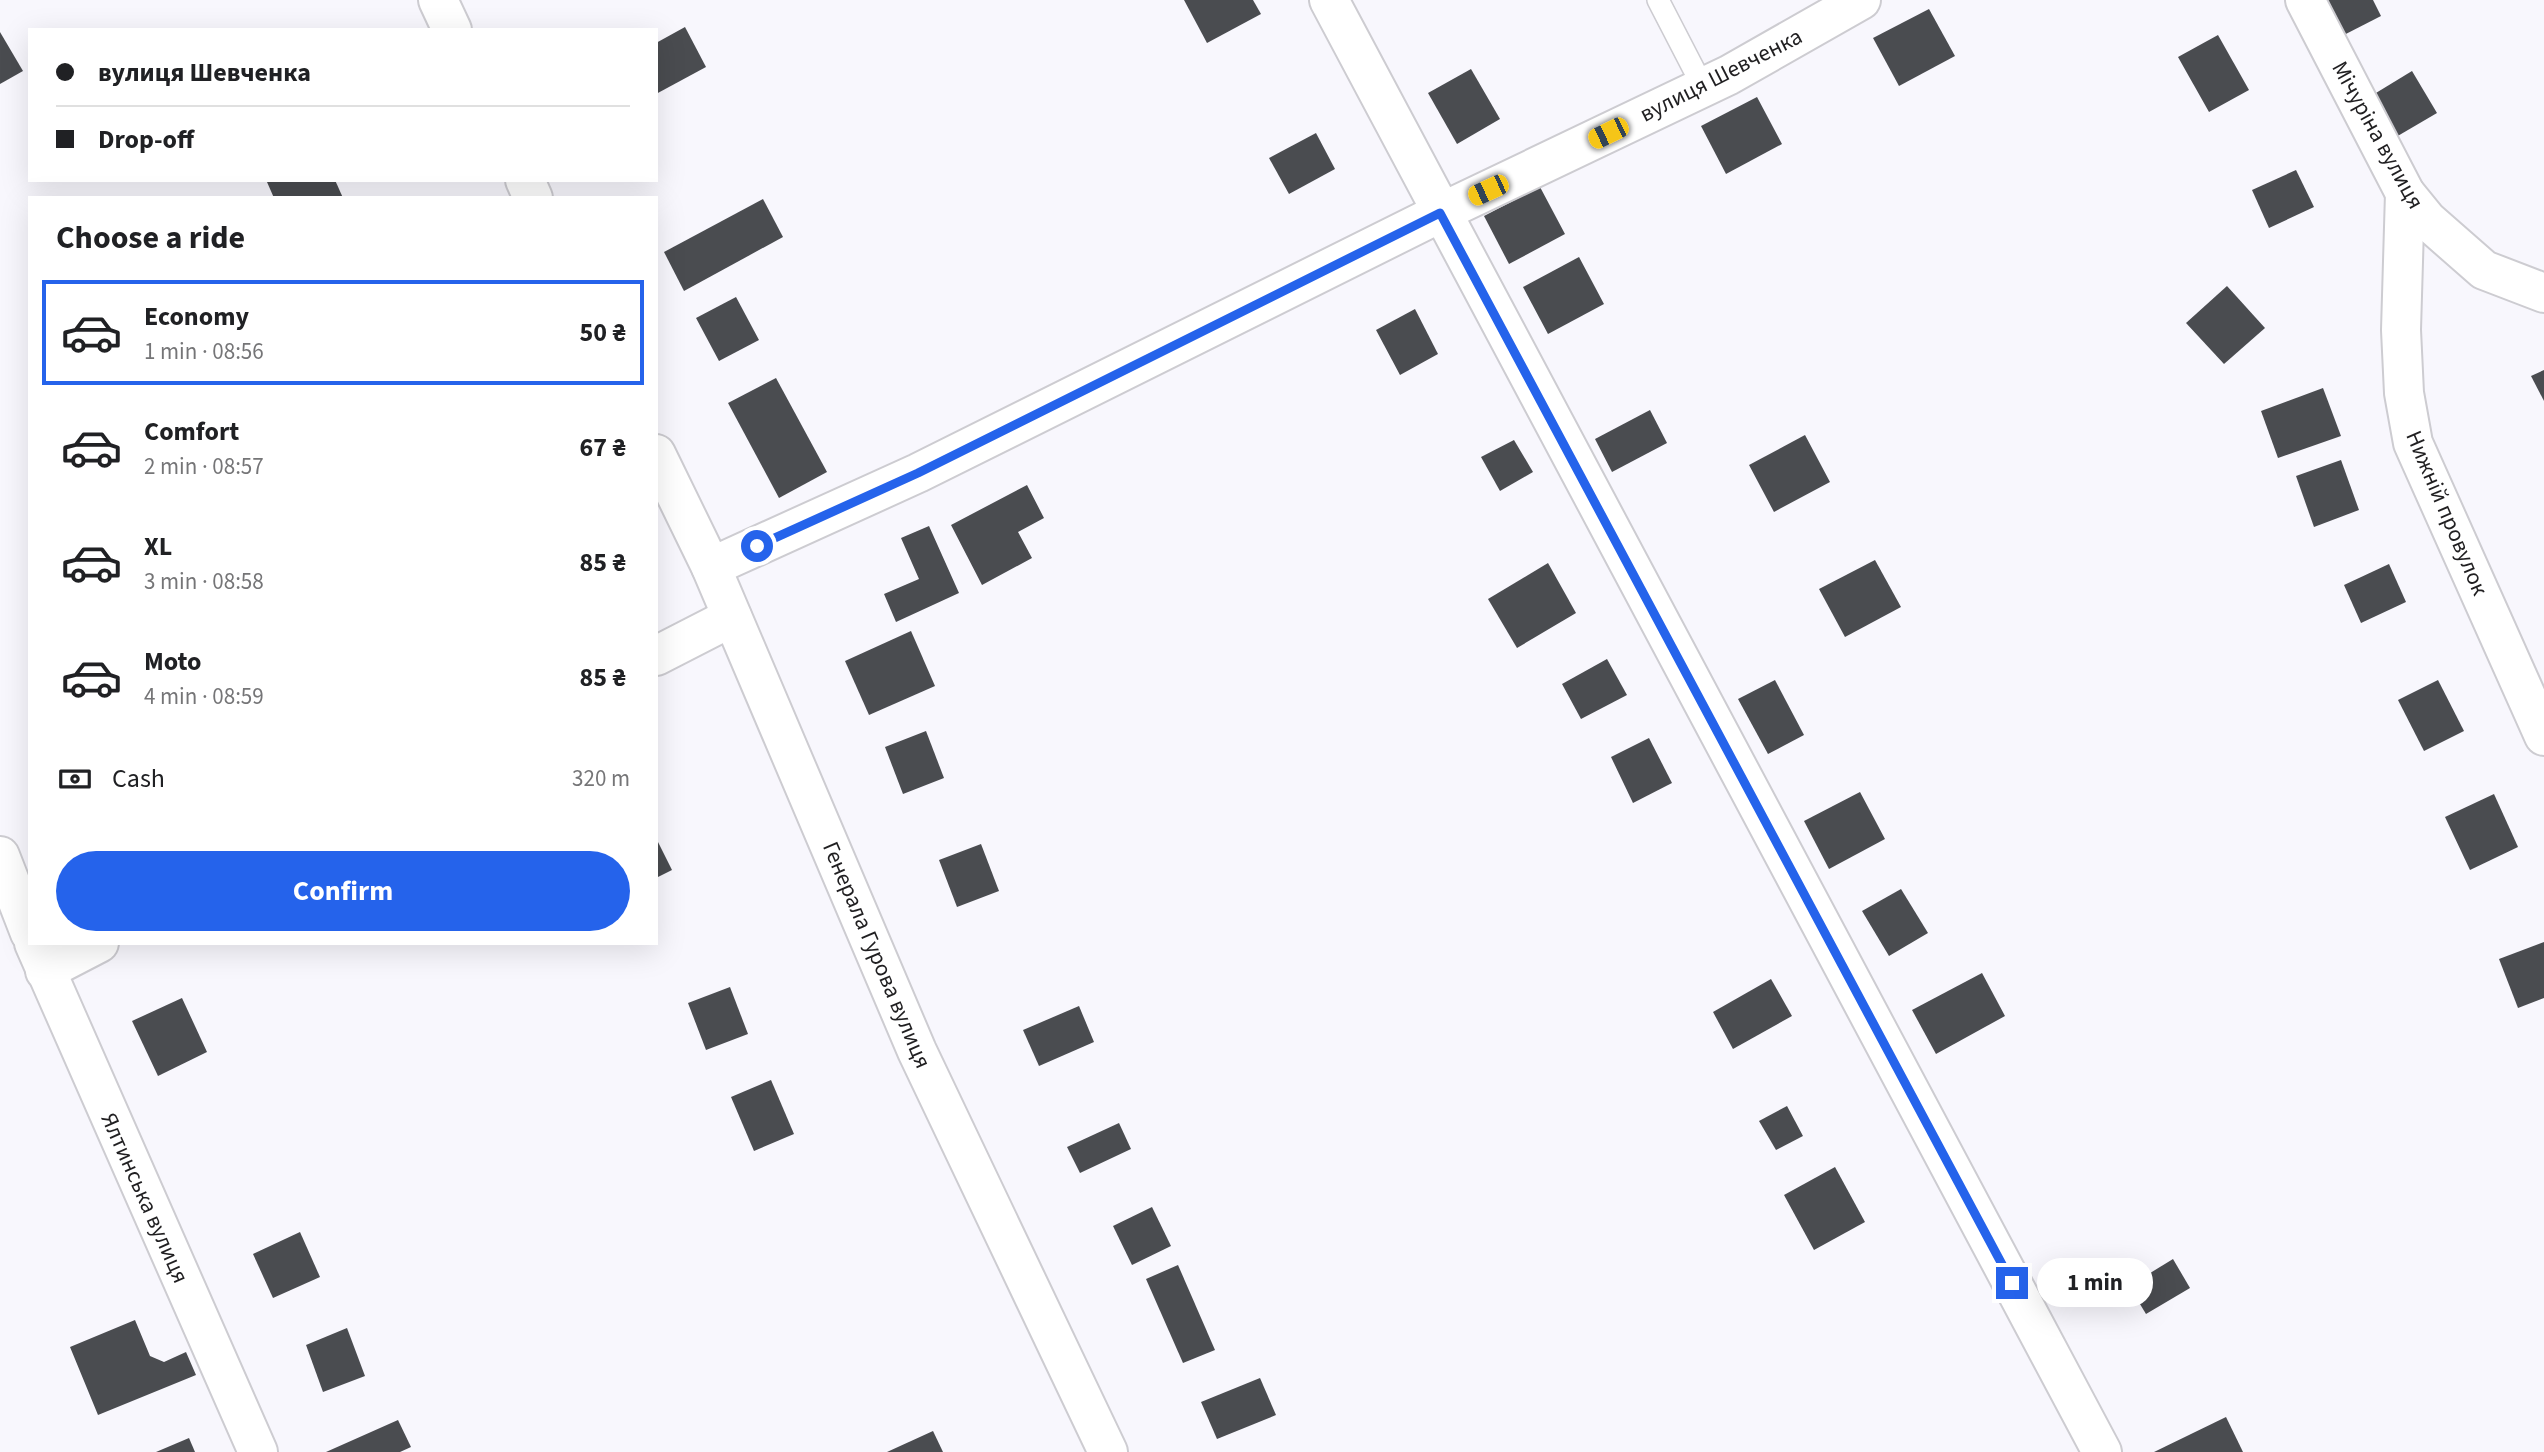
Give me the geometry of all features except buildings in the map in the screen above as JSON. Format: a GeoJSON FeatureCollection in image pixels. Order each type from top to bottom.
{"type":"FeatureCollection","features":[{"type":"Feature","properties":{"kind":"street"},"geometry":{"type":"LineString","coordinates":[[438,0],[451,28]]}},
{"type":"Feature","properties":{"kind":"street"},"geometry":{"type":"LineString","coordinates":[[1329,0],[1440,213],[2102,1452]]}},
{"type":"Feature","properties":{"kind":"street","name":"вулиця Шевченка"},"geometry":{"type":"LineString","coordinates":[[711,567],[918,473],[1440,213],[1729,75],[1861,0]]}},
{"type":"Feature","properties":{"kind":"street","name":"Мічуріна вулиця"},"geometry":{"type":"LineString","coordinates":[[2305,0],[2405,193],[2427,220],[2484,270],[2544,293]]}},
{"type":"Feature","properties":{"kind":"street","name":"Нижній провулок"},"geometry":{"type":"LineString","coordinates":[[2405,193],[2401,330],[2404,393],[2413,443],[2544,736]]}},
{"type":"Feature","properties":{"kind":"street","name":"Генерала Гурова вулиця"},"geometry":{"type":"LineString","coordinates":[[658,458],[711,567],[917,1051],[1108,1452]]}},
{"type":"Feature","properties":{"kind":"street"},"geometry":{"type":"LineString","coordinates":[[658,655],[732,617]]}},
{"type":"Feature","properties":{"kind":"street"},"geometry":{"type":"LineString","coordinates":[[0,856],[28,928]]}},
{"type":"Feature","properties":{"kind":"street"},"geometry":{"type":"LineString","coordinates":[[39,957],[90,945]]}},
{"type":"Feature","properties":{"kind":"street","name":"Ялтинська вулиця"},"geometry":{"type":"LineString","coordinates":[[39,957],[258,1452]]}},
{"type":"Feature","properties":{"kind":"lane"},"geometry":{"type":"LineString","coordinates":[[1658,0],[1703,87]]}},
{"type":"Feature","properties":{"kind":"route"},"geometry":{"type":"LineString","coordinates":[[757,546],[918,473],[1440,213],[2012,1283]]}}]}
